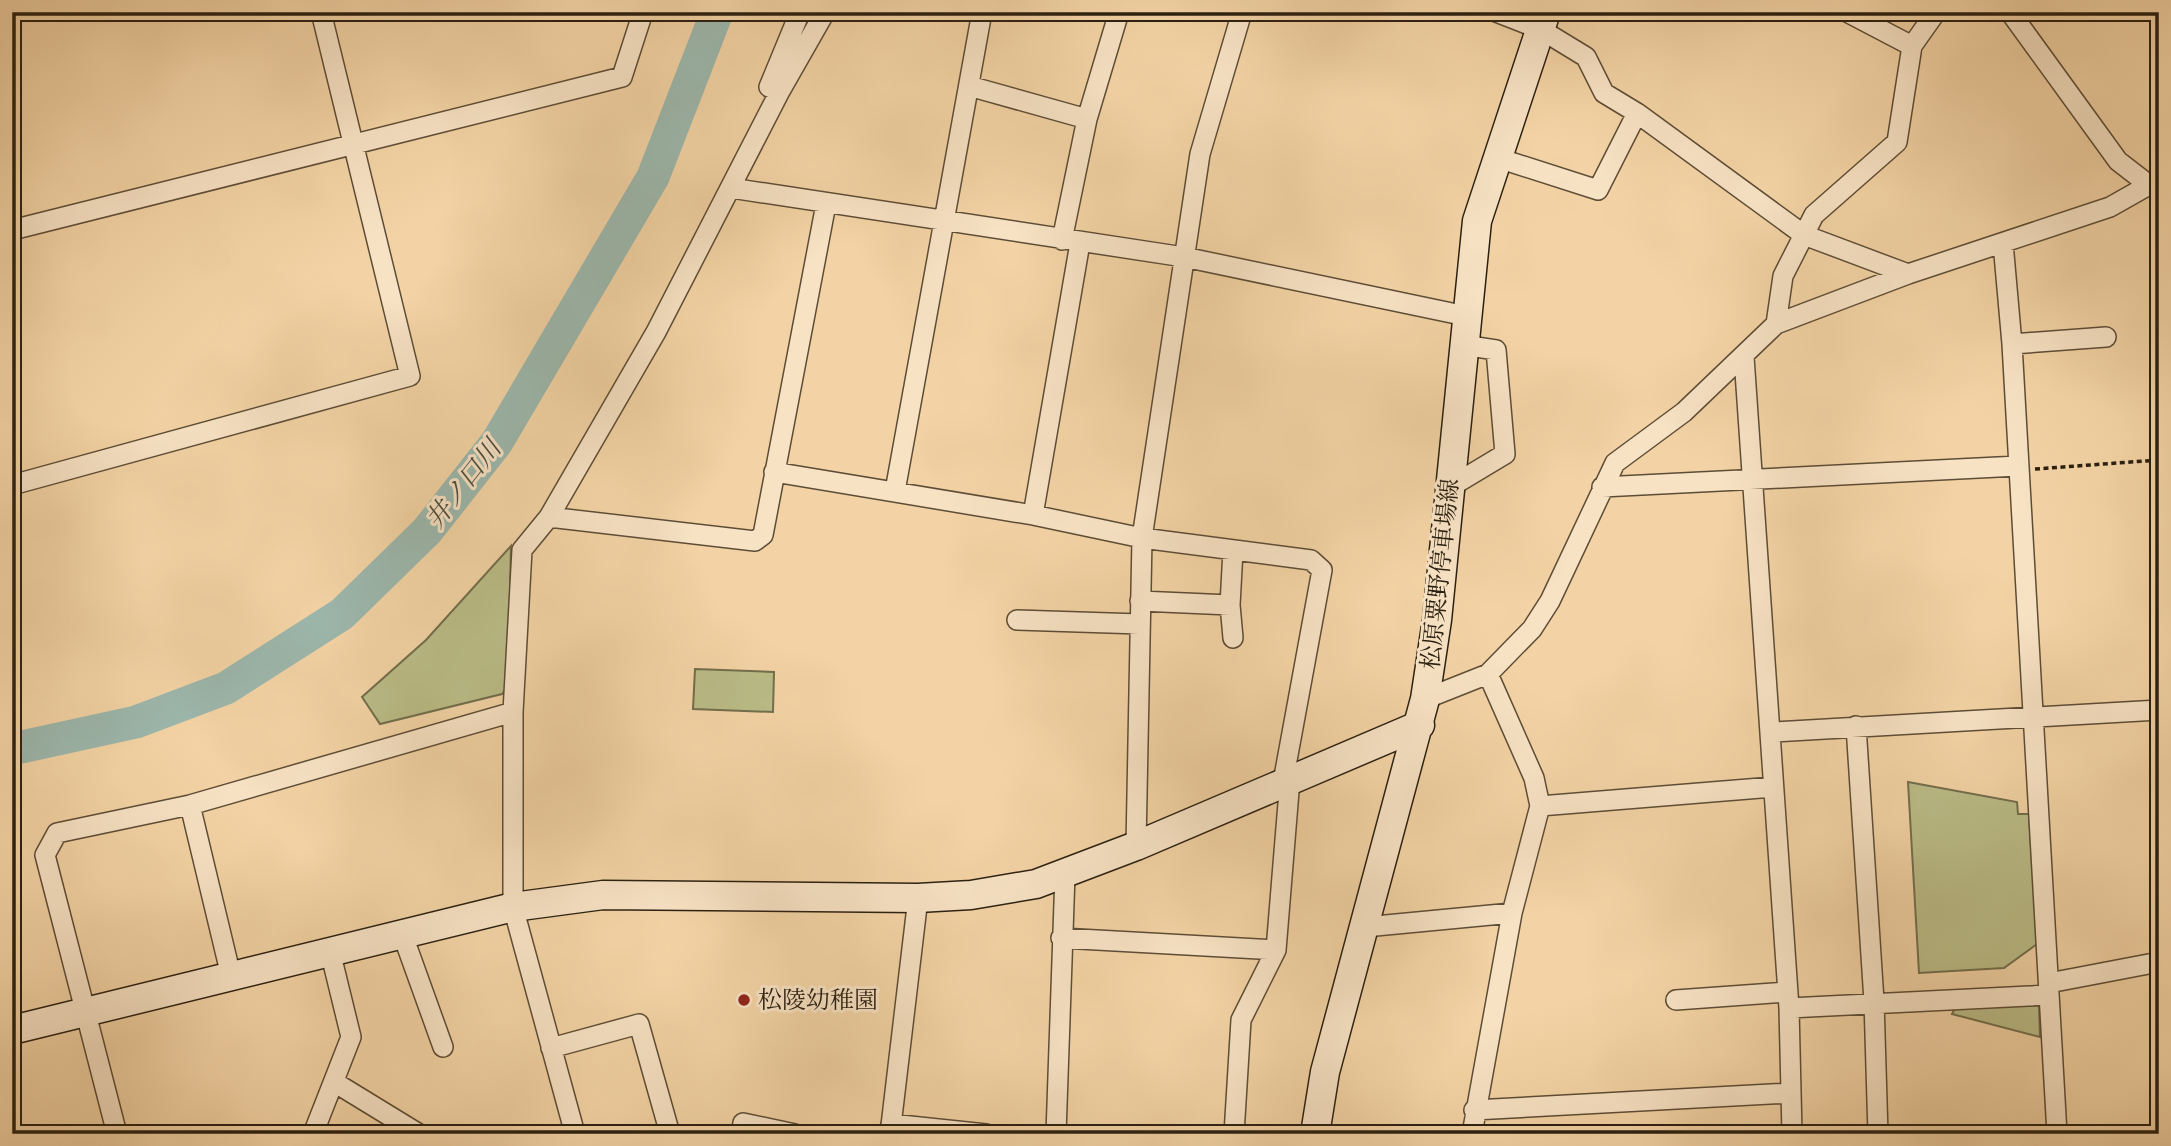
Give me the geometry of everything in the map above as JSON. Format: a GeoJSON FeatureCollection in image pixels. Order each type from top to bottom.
{"type":"FeatureCollection","features":[{"type":"Feature","properties":{"kind":"street"},"geometry":{"type":"LineString","coordinates":[[12,485],[411,376],[321,12]]}},
{"type":"Feature","properties":{"kind":"street"},"geometry":{"type":"LineString","coordinates":[[12,230],[622,77],[643,12]]}},
{"type":"Feature","properties":{"kind":"street"},"geometry":{"type":"LineString","coordinates":[[780,92],[769,87],[800,12]]}},
{"type":"Feature","properties":{"kind":"street"},"geometry":{"type":"LineString","coordinates":[[575,1134],[513,907],[513,712],[522,550],[549,517],[656,332],[780,92],[825,12]]}},
{"type":"Feature","properties":{"kind":"street"},"geometry":{"type":"LineString","coordinates":[[895,491],[982,12]]}},
{"type":"Feature","properties":{"kind":"street"},"geometry":{"type":"LineString","coordinates":[[1033,514],[1087,119],[1119,12]]}},
{"type":"Feature","properties":{"kind":"street"},"geometry":{"type":"LineString","coordinates":[[1136,846],[1142,538],[1200,154],[1242,12]]}},
{"type":"Feature","properties":{"kind":"street"},"geometry":{"type":"LineString","coordinates":[[1496,12],[1543,20],[1586,57],[1604,93],[1637,113],[1804,235],[1908,274]]}},
{"type":"Feature","properties":{"kind":"street"},"geometry":{"type":"LineString","coordinates":[[1847,12],[1912,46]]}},
{"type":"Feature","properties":{"kind":"street"},"geometry":{"type":"LineString","coordinates":[[1776,324],[1783,276],[1814,215],[1897,142],[1912,46],[1936,12]]}},
{"type":"Feature","properties":{"kind":"street"},"geometry":{"type":"LineString","coordinates":[[12,1030],[513,907],[603,895],[918,898],[971,895],[1036,884],[1136,846],[1286,781],[1422,712],[1488,674],[1532,629],[1550,601],[1615,463],[1684,412],[1776,324],[1908,274],[2110,207],[2154,185],[2118,161],[2010,12]]}},
{"type":"Feature","properties":{"kind":"street","name":"松原粟野停車場線"},"geometry":{"type":"LineString","coordinates":[[1315,1134],[1325,1072],[1422,712],[1437,620],[1477,221],[1543,20]]}},
{"type":"Feature","properties":{"kind":"street"},"geometry":{"type":"LineString","coordinates":[[969,86],[1087,119]]}},
{"type":"Feature","properties":{"kind":"street"},"geometry":{"type":"LineString","coordinates":[[1497,158],[1598,190],[1637,113]]}},
{"type":"Feature","properties":{"kind":"street"},"geometry":{"type":"LineString","coordinates":[[731,188],[945,223],[1184,257],[1466,316]]}},
{"type":"Feature","properties":{"kind":"street"},"geometry":{"type":"LineString","coordinates":[[549,517],[754,541],[763,535],[826,204]]}},
{"type":"Feature","properties":{"kind":"street"},"geometry":{"type":"LineString","coordinates":[[2003,243],[2012,344],[2031,717],[2057,1134]]}},
{"type":"Feature","properties":{"kind":"street"},"geometry":{"type":"LineString","coordinates":[[2012,344],[2106,337]]}},
{"type":"Feature","properties":{"kind":"street"},"geometry":{"type":"LineString","coordinates":[[1450,486],[1505,454],[1496,350],[1463,345]]}},
{"type":"Feature","properties":{"kind":"street"},"geometry":{"type":"LineString","coordinates":[[1744,357],[1772,732],[1793,1134]]}},
{"type":"Feature","properties":{"kind":"street"},"geometry":{"type":"LineString","coordinates":[[1602,486],[2018,468]]}},
{"type":"Feature","properties":{"kind":"street"},"geometry":{"type":"LineString","coordinates":[[774,472],[1033,514],[1142,538],[1311,560],[1322,570],[1286,781],[1276,950],[1241,1020],[1234,1134]]}},
{"type":"Feature","properties":{"kind":"street"},"geometry":{"type":"LineString","coordinates":[[1233,550],[1230,605],[1233,638]]}},
{"type":"Feature","properties":{"kind":"street"},"geometry":{"type":"LineString","coordinates":[[1140,601],[1230,605]]}},
{"type":"Feature","properties":{"kind":"street"},"geometry":{"type":"LineString","coordinates":[[1017,620],[1140,624]]}},
{"type":"Feature","properties":{"kind":"street"},"geometry":{"type":"LineString","coordinates":[[1472,1134],[1474,1110],[1512,913],[1540,806],[1534,778],[1488,674]]}},
{"type":"Feature","properties":{"kind":"street"},"geometry":{"type":"LineString","coordinates":[[1772,732],[2159,710]]}},
{"type":"Feature","properties":{"kind":"street"},"geometry":{"type":"LineString","coordinates":[[117,1134],[88,1012],[45,855],[57,833],[190,804],[513,712]]}},
{"type":"Feature","properties":{"kind":"street"},"geometry":{"type":"LineString","coordinates":[[1856,726],[1874,1001],[1878,1134]]}},
{"type":"Feature","properties":{"kind":"street"},"geometry":{"type":"LineString","coordinates":[[1540,806],[1773,787]]}},
{"type":"Feature","properties":{"kind":"street"},"geometry":{"type":"LineString","coordinates":[[190,804],[231,976]]}},
{"type":"Feature","properties":{"kind":"street"},"geometry":{"type":"LineString","coordinates":[[1056,1134],[1065,874]]}},
{"type":"Feature","properties":{"kind":"street"},"geometry":{"type":"LineString","coordinates":[[918,898],[891,1129],[986,1134]]}},
{"type":"Feature","properties":{"kind":"street"},"geometry":{"type":"LineString","coordinates":[[1365,928],[1512,913]]}},
{"type":"Feature","properties":{"kind":"street"},"geometry":{"type":"LineString","coordinates":[[402,933],[443,1047]]}},
{"type":"Feature","properties":{"kind":"street"},"geometry":{"type":"LineString","coordinates":[[1061,938],[1276,950]]}},
{"type":"Feature","properties":{"kind":"street"},"geometry":{"type":"LineString","coordinates":[[313,1134],[351,1037],[330,951]]}},
{"type":"Feature","properties":{"kind":"street"},"geometry":{"type":"LineString","coordinates":[[1675,1000],[1874,1001],[2049,988],[2159,962]]}},
{"type":"Feature","properties":{"kind":"street"},"geometry":{"type":"LineString","coordinates":[[551,1048],[639,1024],[670,1134]]}},
{"type":"Feature","properties":{"kind":"street"},"geometry":{"type":"LineString","coordinates":[[334,1082],[419,1134]]}},
{"type":"Feature","properties":{"kind":"street"},"geometry":{"type":"LineString","coordinates":[[1474,1110],[1791,1093]]}},
{"type":"Feature","properties":{"kind":"street"},"geometry":{"type":"LineString","coordinates":[[741,1134],[743,1123],[795,1134]]}},
{"type":"Feature","properties":{"kind":"path"},"geometry":{"type":"LineString","coordinates":[[2018,468],[2159,460]]}},
{"type":"Feature","properties":{"kind":"green space"},"geometry":{"type":"Polygon","coordinates":[[[511,546],[508,686],[502,694],[380,724],[362,697],[426,640],[511,546]]]}},
{"type":"Feature","properties":{"kind":"green space"},"geometry":{"type":"Polygon","coordinates":[[[695,669],[774,672],[773,712],[693,709],[695,669]]]}},
{"type":"Feature","properties":{"kind":"green space"},"geometry":{"type":"Polygon","coordinates":[[[1908,782],[2017,802],[2018,814],[2029,814],[2037,944],[2004,968],[1919,973],[1908,782]]]}},
{"type":"Feature","properties":{"kind":"green space"},"geometry":{"type":"Polygon","coordinates":[[[2039,1005],[2040,1037],[1952,1014],[1955,1008],[2039,1005]]]}},
{"type":"Feature","properties":{"kind":"waterway","name":"井ノ口川"},"geometry":{"type":"LineString","coordinates":[[12,749],[136,722],[226,688],[342,614],[427,531],[497,442],[653,177],[717,12]]}},
{"type":"Feature","properties":{"kind":"place","name":"松陵幼稚園"},"geometry":{"type":"Point","coordinates":[744,1000]}}]}
